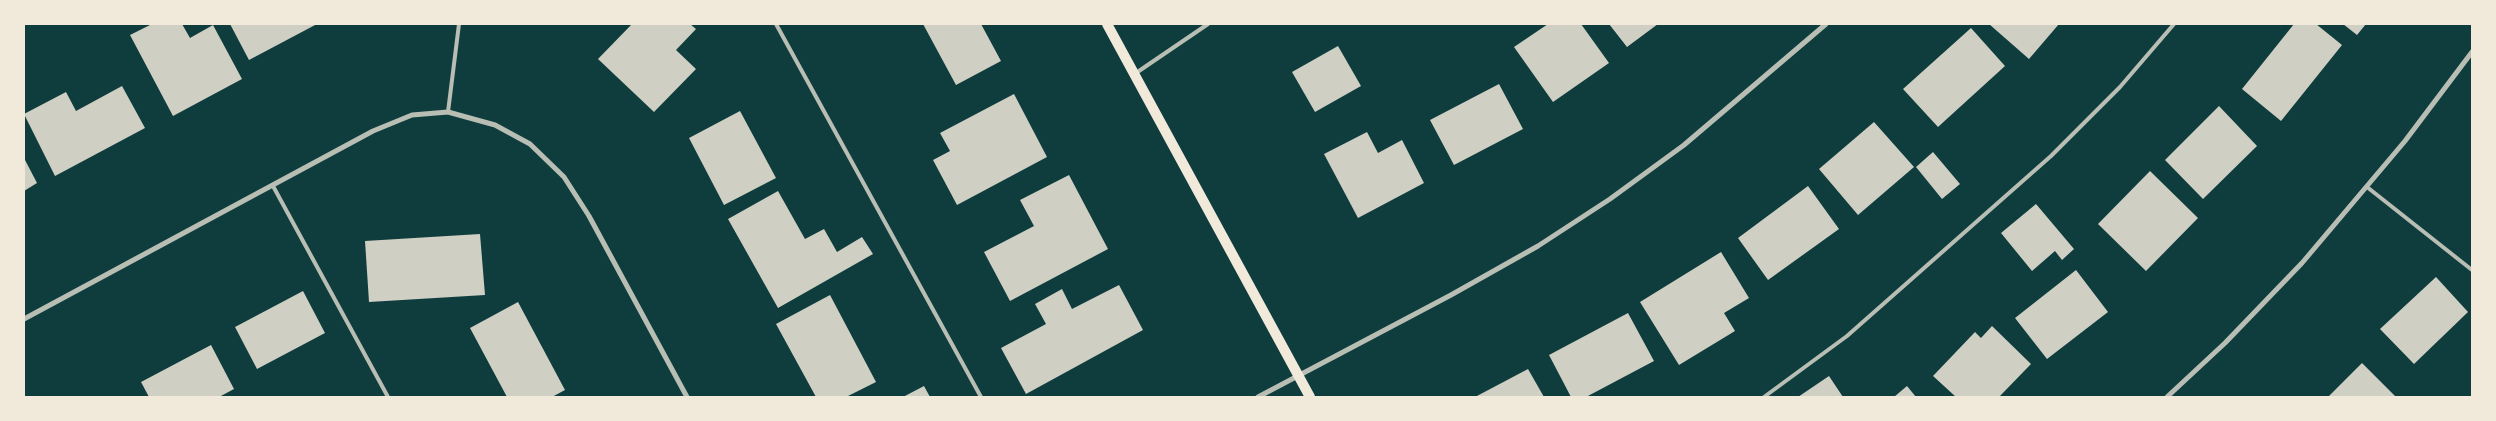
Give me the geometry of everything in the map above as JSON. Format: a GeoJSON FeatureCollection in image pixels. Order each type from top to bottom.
{"type":"FeatureCollection","features":[{"type":"Feature","properties":{"kind":"main road"},"geometry":{"type":"LineString","coordinates":[[1107,24],[1310,397]]}},
{"type":"Feature","properties":{"kind":"street"},"geometry":{"type":"LineString","coordinates":[[1258,397],[1460,290],[1538,246],[1610,199],[1684,145],[1826,24]]}},
{"type":"Feature","properties":{"kind":"street"},"geometry":{"type":"LineString","coordinates":[[2167,397],[2225,343],[2302,263],[2368,187],[2472,52]]}},
{"type":"Feature","properties":{"kind":"street"},"geometry":{"type":"LineString","coordinates":[[24,320],[373,131],[412,115],[448,112],[495,125],[530,144],[564,177],[589,216],[686,397]]}},
{"type":"Feature","properties":{"kind":"lane"},"geometry":{"type":"LineString","coordinates":[[448,112],[459,24]]}},
{"type":"Feature","properties":{"kind":"lane"},"geometry":{"type":"LineString","coordinates":[[776,24],[981,397]]}},
{"type":"Feature","properties":{"kind":"lane"},"geometry":{"type":"LineString","coordinates":[[1135,74],[1208,24]]}},
{"type":"Feature","properties":{"kind":"lane"},"geometry":{"type":"LineString","coordinates":[[1764,397],[1847,336],[2051,156],[2120,87],[2174,24]]}},
{"type":"Feature","properties":{"kind":"lane"},"geometry":{"type":"LineString","coordinates":[[272,186],[388,397]]}},
{"type":"Feature","properties":{"kind":"lane"},"geometry":{"type":"LineString","coordinates":[[2368,187],[2472,270]]}},
{"type":"Feature","properties":{"kind":"building"},"geometry":{"type":"Polygon","coordinates":[[[152,24],[182,24],[190,38],[213,25],[242,79],[173,116],[130,35],[152,24]]]}},
{"type":"Feature","properties":{"kind":"building"},"geometry":{"type":"Polygon","coordinates":[[[230,24],[317,24],[249,60],[230,24]]]}},
{"type":"Feature","properties":{"kind":"building"},"geometry":{"type":"Polygon","coordinates":[[[632,24],[690,24],[696,29],[676,50],[696,69],[654,112],[598,59],[632,24]]]}},
{"type":"Feature","properties":{"kind":"building"},"geometry":{"type":"Polygon","coordinates":[[[923,24],[981,24],[1001,61],[956,85],[923,24]]]}},
{"type":"Feature","properties":{"kind":"building"},"geometry":{"type":"Polygon","coordinates":[[[1548,24],[1581,24],[1609,63],[1553,102],[1514,47],[1548,24]]]}},
{"type":"Feature","properties":{"kind":"building"},"geometry":{"type":"Polygon","coordinates":[[[1609,24],[1658,24],[1627,47],[1609,24]]]}},
{"type":"Feature","properties":{"kind":"building"},"geometry":{"type":"Polygon","coordinates":[[[1989,24],[2059,24],[2029,59],[1989,24]]]}},
{"type":"Feature","properties":{"kind":"building"},"geometry":{"type":"Polygon","coordinates":[[[2294,24],[2316,24],[2342,45],[2281,121],[2242,89],[2294,24]]]}},
{"type":"Feature","properties":{"kind":"building"},"geometry":{"type":"Polygon","coordinates":[[[2343,24],[2366,24],[2357,35],[2343,24]]]}},
{"type":"Feature","properties":{"kind":"building"},"geometry":{"type":"Polygon","coordinates":[[[1971,28],[2005,66],[1938,127],[1903,89],[1971,28]]]}},
{"type":"Feature","properties":{"kind":"building"},"geometry":{"type":"Polygon","coordinates":[[[1338,46],[1361,86],[1315,112],[1292,72],[1338,46]]]}},
{"type":"Feature","properties":{"kind":"building"},"geometry":{"type":"Polygon","coordinates":[[[1499,84],[1523,129],[1454,165],[1430,120],[1499,84]]]}},
{"type":"Feature","properties":{"kind":"building"},"geometry":{"type":"Polygon","coordinates":[[[122,86],[145,128],[55,176],[24,114],[66,92],[76,111],[122,86]]]}},
{"type":"Feature","properties":{"kind":"building"},"geometry":{"type":"Polygon","coordinates":[[[1014,94],[1047,157],[957,205],[933,160],[950,151],[940,133],[1014,94]]]}},
{"type":"Feature","properties":{"kind":"building"},"geometry":{"type":"Polygon","coordinates":[[[2219,106],[2257,146],[2203,199],[2165,160],[2219,106]]]}},
{"type":"Feature","properties":{"kind":"building"},"geometry":{"type":"Polygon","coordinates":[[[740,111],[776,178],[724,205],[689,138],[740,111]]]}},
{"type":"Feature","properties":{"kind":"building"},"geometry":{"type":"Polygon","coordinates":[[[1874,122],[1914,167],[1858,215],[1819,169],[1874,122]]]}},
{"type":"Feature","properties":{"kind":"building"},"geometry":{"type":"Polygon","coordinates":[[[1367,132],[1378,153],[1402,140],[1424,183],[1358,218],[1324,154],[1367,132]]]}},
{"type":"Feature","properties":{"kind":"building"},"geometry":{"type":"Polygon","coordinates":[[[1933,152],[1960,184],[1942,199],[1916,167],[1933,152]]]}},
{"type":"Feature","properties":{"kind":"building"},"geometry":{"type":"Polygon","coordinates":[[[24,158],[37,183],[24,191],[24,158]]]}},
{"type":"Feature","properties":{"kind":"building"},"geometry":{"type":"Polygon","coordinates":[[[2150,171],[2198,218],[2146,271],[2098,224],[2150,171]]]}},
{"type":"Feature","properties":{"kind":"building"},"geometry":{"type":"Polygon","coordinates":[[[1069,175],[1108,249],[1010,301],[984,252],[1034,226],[1020,200],[1069,175]]]}},
{"type":"Feature","properties":{"kind":"building"},"geometry":{"type":"Polygon","coordinates":[[[1808,186],[1839,229],[1768,280],[1738,238],[1808,186]]]}},
{"type":"Feature","properties":{"kind":"building"},"geometry":{"type":"Polygon","coordinates":[[[778,191],[805,239],[824,229],[837,252],[862,237],[873,254],[778,308],[728,219],[778,191]]]}},
{"type":"Feature","properties":{"kind":"building"},"geometry":{"type":"Polygon","coordinates":[[[2036,204],[2074,249],[2062,260],[2055,251],[2032,271],[2001,233],[2036,204]]]}},
{"type":"Feature","properties":{"kind":"building"},"geometry":{"type":"Polygon","coordinates":[[[480,234],[485,295],[369,302],[365,241],[480,234]]]}},
{"type":"Feature","properties":{"kind":"building"},"geometry":{"type":"Polygon","coordinates":[[[1721,252],[1749,298],[1724,313],[1735,331],[1679,365],[1640,302],[1721,252]]]}},
{"type":"Feature","properties":{"kind":"building"},"geometry":{"type":"Polygon","coordinates":[[[2076,270],[2108,312],[2047,359],[2015,318],[2076,270]]]}},
{"type":"Feature","properties":{"kind":"building"},"geometry":{"type":"Polygon","coordinates":[[[2436,277],[2468,312],[2414,364],[2380,329],[2436,277]]]}},
{"type":"Feature","properties":{"kind":"building"},"geometry":{"type":"Polygon","coordinates":[[[1119,285],[1143,330],[1026,394],[1001,348],[1046,324],[1035,304],[1062,289],[1072,309],[1119,285]]]}},
{"type":"Feature","properties":{"kind":"building"},"geometry":{"type":"Polygon","coordinates":[[[303,291],[325,333],[257,369],[235,327],[303,291]]]}},
{"type":"Feature","properties":{"kind":"building"},"geometry":{"type":"Polygon","coordinates":[[[830,295],[876,382],[846,397],[816,397],[776,324],[830,295]]]}},
{"type":"Feature","properties":{"kind":"building"},"geometry":{"type":"Polygon","coordinates":[[[518,302],[565,390],[552,397],[507,397],[470,328],[518,302]]]}},
{"type":"Feature","properties":{"kind":"building"},"geometry":{"type":"Polygon","coordinates":[[[1628,313],[1654,361],[1586,397],[1571,397],[1549,355],[1628,313]]]}},
{"type":"Feature","properties":{"kind":"building"},"geometry":{"type":"Polygon","coordinates":[[[1992,326],[2031,364],[1999,397],[1956,397],[1933,376],[1975,332],[1981,338],[1992,326]]]}},
{"type":"Feature","properties":{"kind":"building"},"geometry":{"type":"Polygon","coordinates":[[[211,345],[234,389],[219,397],[149,397],[141,382],[211,345]]]}},
{"type":"Feature","properties":{"kind":"building"},"geometry":{"type":"Polygon","coordinates":[[[2362,363],[2396,397],[2328,397],[2362,363]]]}},
{"type":"Feature","properties":{"kind":"building"},"geometry":{"type":"Polygon","coordinates":[[[1528,369],[1544,397],[1475,397],[1528,369]]]}},
{"type":"Feature","properties":{"kind":"building"},"geometry":{"type":"Polygon","coordinates":[[[1829,376],[1843,397],[1798,397],[1829,376]]]}},
{"type":"Feature","properties":{"kind":"building"},"geometry":{"type":"Polygon","coordinates":[[[924,386],[930,397],[903,397],[924,386]]]}},
{"type":"Feature","properties":{"kind":"building"},"geometry":{"type":"Polygon","coordinates":[[[1907,386],[1916,397],[1894,397],[1907,386]]]}}]}
